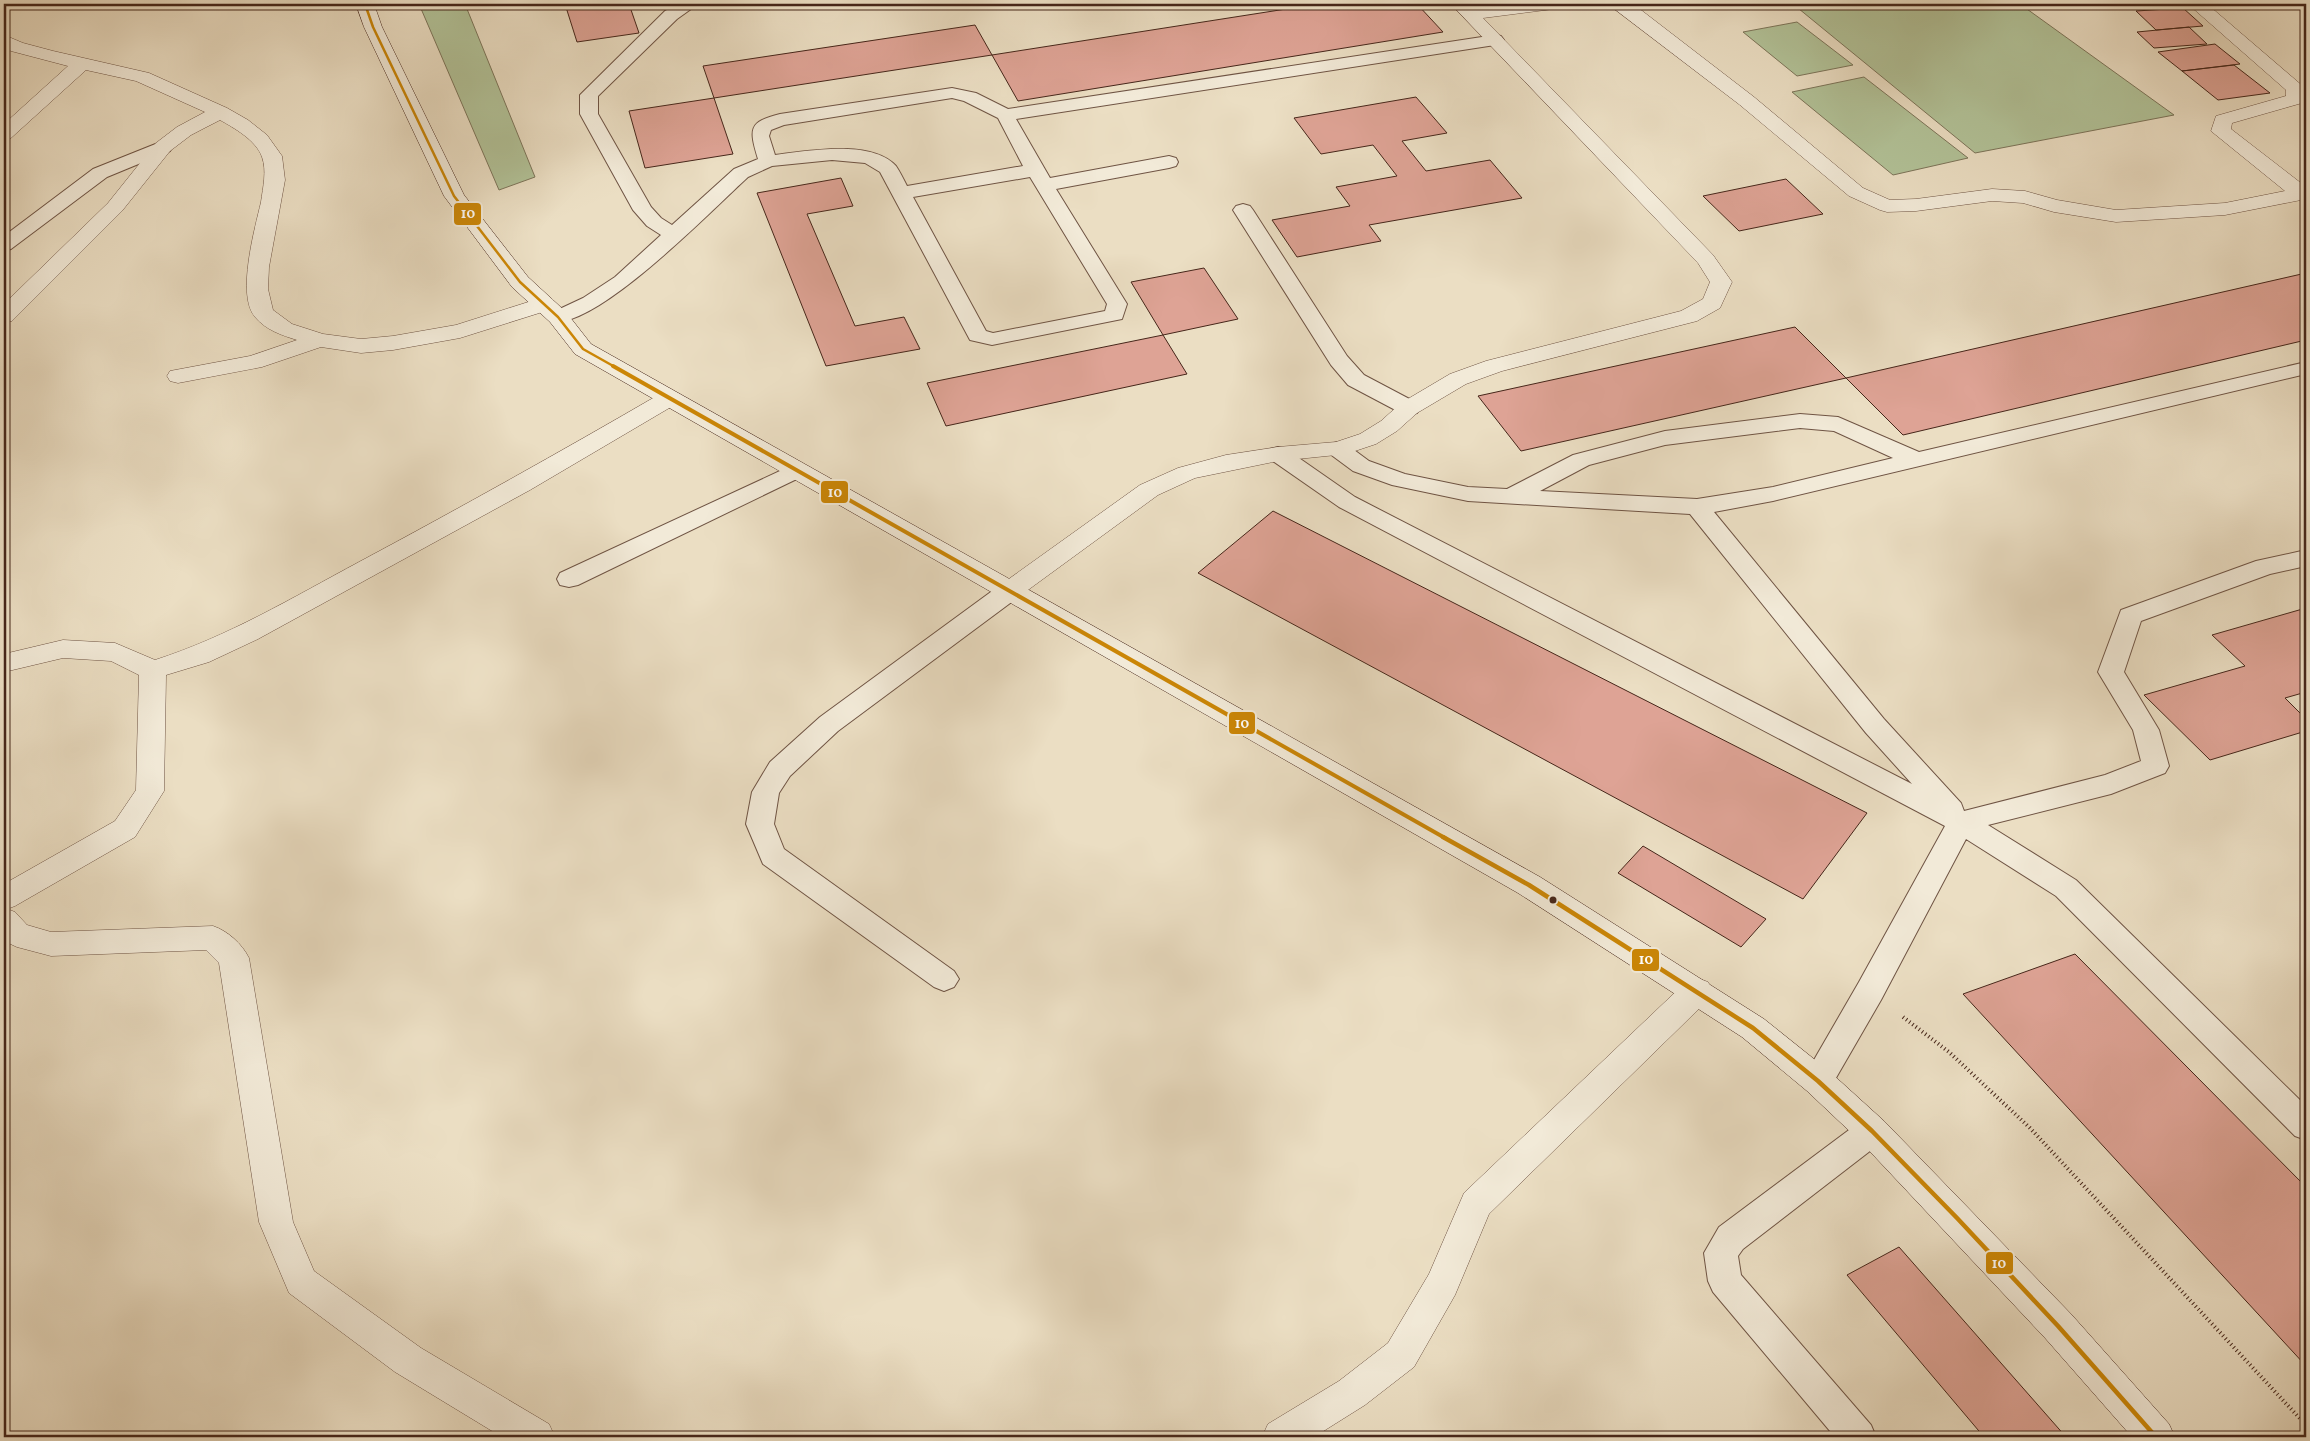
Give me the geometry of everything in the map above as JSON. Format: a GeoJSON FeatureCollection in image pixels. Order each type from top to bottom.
{"type":"FeatureCollection","features":[{"type":"Feature","properties":{"kind":"street"},"geometry":{"type":"LineString","coordinates":[[365,4],[373,27],[454,196],[520,282],[551,311],[583,349],[1008,592],[1529,885],[1753,1028],[1818,1081],[1872,1131],[2058,1326],[2156,1437]]}},
{"type":"Feature","properties":{"kind":"street"},"geometry":{"type":"LineString","coordinates":[[1465,9],[1553,4]]}},
{"type":"Feature","properties":{"kind":"street"},"geometry":{"type":"LineString","coordinates":[[1617,4],[1635,14],[1747,101],[1856,192],[1887,206],[1916,205],[1992,195],[2026,197],[2054,206],[2116,216],[2225,209],[2304,194]]}},
{"type":"Feature","properties":{"kind":"street"},"geometry":{"type":"LineString","coordinates":[[2197,4],[2296,88],[2295,99],[2224,120],[2221,131],[2304,194]]}},
{"type":"Feature","properties":{"kind":"street"},"geometry":{"type":"LineString","coordinates":[[1008,592],[1109,517],[1149,490],[1187,473],[1226,463],[1278,454],[1338,449],[1368,439],[1389,426],[1408,408],[1458,379],[1494,366],[1689,316],[1712,303],[1721,282],[1706,259],[1465,9]]}},
{"type":"Feature","properties":{"kind":"street"},"geometry":{"type":"LineString","coordinates":[[4,40],[17,47],[81,64],[142,77],[220,112],[241,124],[260,139],[272,156],[276,180],[258,268],[256,289],[263,314],[284,330],[320,340],[361,346],[393,343],[460,331],[551,311]]}},
{"type":"Feature","properties":{"kind":"street"},"geometry":{"type":"LineString","coordinates":[[4,134],[81,64]]}},
{"type":"Feature","properties":{"kind":"street"},"geometry":{"type":"LineString","coordinates":[[4,316],[115,207],[163,147],[184,131],[220,112]]}},
{"type":"Feature","properties":{"kind":"street"},"geometry":{"type":"LineString","coordinates":[[178,376],[254,362],[320,340]]}},
{"type":"Feature","properties":{"kind":"street"},"geometry":{"type":"LineString","coordinates":[[4,663],[62,649],[114,652],[153,670],[200,655],[248,633],[522,485],[668,399]]}},
{"type":"Feature","properties":{"kind":"street"},"geometry":{"type":"LineString","coordinates":[[4,898],[125,829],[150,791],[153,670]]}},
{"type":"Feature","properties":{"kind":"street"},"geometry":{"type":"LineString","coordinates":[[4,920],[17,935],[51,944],[213,938],[234,958],[276,1222],[301,1282],[408,1360],[536,1437]]}},
{"type":"Feature","properties":{"kind":"street"},"geometry":{"type":"LineString","coordinates":[[1281,1437],[1352,1393],[1401,1355],[1443,1284],[1476,1204],[1697,991]]}},
{"type":"Feature","properties":{"kind":"lane"},"geometry":{"type":"LineString","coordinates":[[674,234],[654,222],[643,210],[590,114],[589,95],[672,15],[690,4]]}},
{"type":"Feature","properties":{"kind":"lane"},"geometry":{"type":"LineString","coordinates":[[1005,115],[1495,40]]}},
{"type":"Feature","properties":{"kind":"lane"},"geometry":{"type":"LineString","coordinates":[[551,311],[590,302],[622,281],[741,173],[768,161],[832,154],[870,158],[888,169],[903,193],[978,335],[992,339],[1116,314],[1117,304],[1005,115],[970,97],[952,93],[780,120],[762,127],[760,136],[768,161]]}},
{"type":"Feature","properties":{"kind":"lane"},"geometry":{"type":"LineString","coordinates":[[4,245],[100,173],[163,147]]}},
{"type":"Feature","properties":{"kind":"lane"},"geometry":{"type":"LineString","coordinates":[[903,193],[1169,162]]}},
{"type":"Feature","properties":{"kind":"lane"},"geometry":{"type":"LineString","coordinates":[[1243,210],[1339,360],[1356,380],[1408,408]]}},
{"type":"Feature","properties":{"kind":"lane"},"geometry":{"type":"LineString","coordinates":[[1338,449],[1361,466],[1400,480],[1468,494],[1697,508],[1773,494],[2306,368]]}},
{"type":"Feature","properties":{"kind":"lane"},"geometry":{"type":"LineString","coordinates":[[1510,497],[1581,460],[1665,438],[1800,421],[1838,424],[1916,460]]}},
{"type":"Feature","properties":{"kind":"lane"},"geometry":{"type":"LineString","coordinates":[[1278,454],[1347,502],[1961,822],[2066,888],[2306,1126]]}},
{"type":"Feature","properties":{"kind":"lane"},"geometry":{"type":"LineString","coordinates":[[569,578],[795,471]]}},
{"type":"Feature","properties":{"kind":"lane"},"geometry":{"type":"LineString","coordinates":[[1697,508],[1875,726],[1961,822]]}},
{"type":"Feature","properties":{"kind":"lane"},"geometry":{"type":"LineString","coordinates":[[1818,1081],[1870,991],[1961,822],[2111,784],[2156,766],[2146,730],[2111,672],[2130,616],[2265,567],[2306,558]]}},
{"type":"Feature","properties":{"kind":"lane"},"geometry":{"type":"LineString","coordinates":[[944,979],[773,856],[760,824],[766,792],[780,769],[829,724],[1008,592]]}},
{"type":"Feature","properties":{"kind":"lane"},"geometry":{"type":"LineString","coordinates":[[1858,1437],[1725,1281],[1721,1253],[1731,1238],[1872,1131]]}},
{"type":"Feature","properties":{"kind":"path"},"geometry":{"type":"LineString","coordinates":[[1870,991],[1949,1052],[2030,1128],[2306,1425]]}},
{"type":"Feature","properties":{"kind":"green space"},"geometry":{"type":"Polygon","coordinates":[[[419,4],[465,4],[535,177],[499,190],[419,4]]]}},
{"type":"Feature","properties":{"kind":"green space"},"geometry":{"type":"Polygon","coordinates":[[[1793,4],[2020,4],[2174,115],[1975,153],[1793,4]]]}},
{"type":"Feature","properties":{"kind":"green space"},"geometry":{"type":"Polygon","coordinates":[[[1797,22],[1853,65],[1797,76],[1743,32],[1797,22]]]}},
{"type":"Feature","properties":{"kind":"green space"},"geometry":{"type":"Polygon","coordinates":[[[1864,77],[1968,158],[1893,175],[1792,92],[1864,77]]]}},
{"type":"Feature","properties":{"kind":"building"},"geometry":{"type":"Polygon","coordinates":[[[565,4],[629,4],[639,33],[577,42],[565,4]]]}},
{"type":"Feature","properties":{"kind":"building"},"geometry":{"type":"Polygon","coordinates":[[[1318,4],[1417,4],[1443,32],[1018,101],[992,55],[1318,4]]]}},
{"type":"Feature","properties":{"kind":"building"},"geometry":{"type":"Polygon","coordinates":[[[2183,8],[2203,26],[2156,30],[2136,11],[2183,8]]]}},
{"type":"Feature","properties":{"kind":"building"},"geometry":{"type":"Polygon","coordinates":[[[975,25],[992,55],[714,98],[703,66],[975,25]]]}},
{"type":"Feature","properties":{"kind":"building"},"geometry":{"type":"Polygon","coordinates":[[[2189,27],[2207,44],[2154,48],[2137,32],[2189,27]]]}},
{"type":"Feature","properties":{"kind":"building"},"geometry":{"type":"Polygon","coordinates":[[[2215,44],[2240,64],[2182,71],[2158,52],[2215,44]]]}},
{"type":"Feature","properties":{"kind":"building"},"geometry":{"type":"Polygon","coordinates":[[[2234,65],[2270,93],[2218,100],[2182,71],[2234,65]]]}},
{"type":"Feature","properties":{"kind":"building"},"geometry":{"type":"Polygon","coordinates":[[[1416,97],[1447,133],[1402,141],[1426,171],[1490,160],[1522,198],[1369,225],[1381,241],[1297,257],[1272,220],[1350,206],[1336,187],[1397,176],[1373,145],[1321,154],[1294,118],[1416,97]]]}},
{"type":"Feature","properties":{"kind":"building"},"geometry":{"type":"Polygon","coordinates":[[[714,98],[733,154],[645,168],[629,111],[714,98]]]}},
{"type":"Feature","properties":{"kind":"building"},"geometry":{"type":"Polygon","coordinates":[[[841,178],[853,206],[807,214],[855,326],[904,317],[920,349],[826,366],[757,193],[841,178]]]}},
{"type":"Feature","properties":{"kind":"building"},"geometry":{"type":"Polygon","coordinates":[[[1786,179],[1823,214],[1739,231],[1703,196],[1786,179]]]}},
{"type":"Feature","properties":{"kind":"building"},"geometry":{"type":"Polygon","coordinates":[[[1204,268],[1238,319],[1163,335],[1131,282],[1204,268]]]}},
{"type":"Feature","properties":{"kind":"building"},"geometry":{"type":"Polygon","coordinates":[[[2306,273],[2306,340],[1903,435],[1846,378],[2306,273]]]}},
{"type":"Feature","properties":{"kind":"building"},"geometry":{"type":"Polygon","coordinates":[[[1795,327],[1846,378],[1521,451],[1478,396],[1795,327]]]}},
{"type":"Feature","properties":{"kind":"building"},"geometry":{"type":"Polygon","coordinates":[[[1163,335],[1187,374],[946,426],[927,383],[1163,335]]]}},
{"type":"Feature","properties":{"kind":"building"},"geometry":{"type":"Polygon","coordinates":[[[1273,511],[1867,813],[1803,899],[1198,573],[1273,511]]]}},
{"type":"Feature","properties":{"kind":"building"},"geometry":{"type":"Polygon","coordinates":[[[2306,608],[2306,692],[2285,698],[2306,719],[2306,731],[2210,760],[2144,695],[2245,666],[2212,635],[2306,608]]]}},
{"type":"Feature","properties":{"kind":"building"},"geometry":{"type":"Polygon","coordinates":[[[1643,846],[1766,919],[1741,947],[1618,873],[1643,846]]]}},
{"type":"Feature","properties":{"kind":"building"},"geometry":{"type":"Polygon","coordinates":[[[2075,954],[2306,1187],[2306,1366],[1963,994],[2075,954]]]}},
{"type":"Feature","properties":{"kind":"building"},"geometry":{"type":"Polygon","coordinates":[[[1899,1247],[2066,1437],[1984,1437],[1847,1275],[1899,1247]]]}},
{"type":"Feature","properties":{"kind":"transit line","name":"10"},"geometry":{"type":"LineString","coordinates":[[365,4],[373,27],[454,196],[520,282],[558,317],[583,349],[1529,885],[1753,1028],[1818,1081],[1872,1131],[2058,1326],[2156,1437]]}}]}
